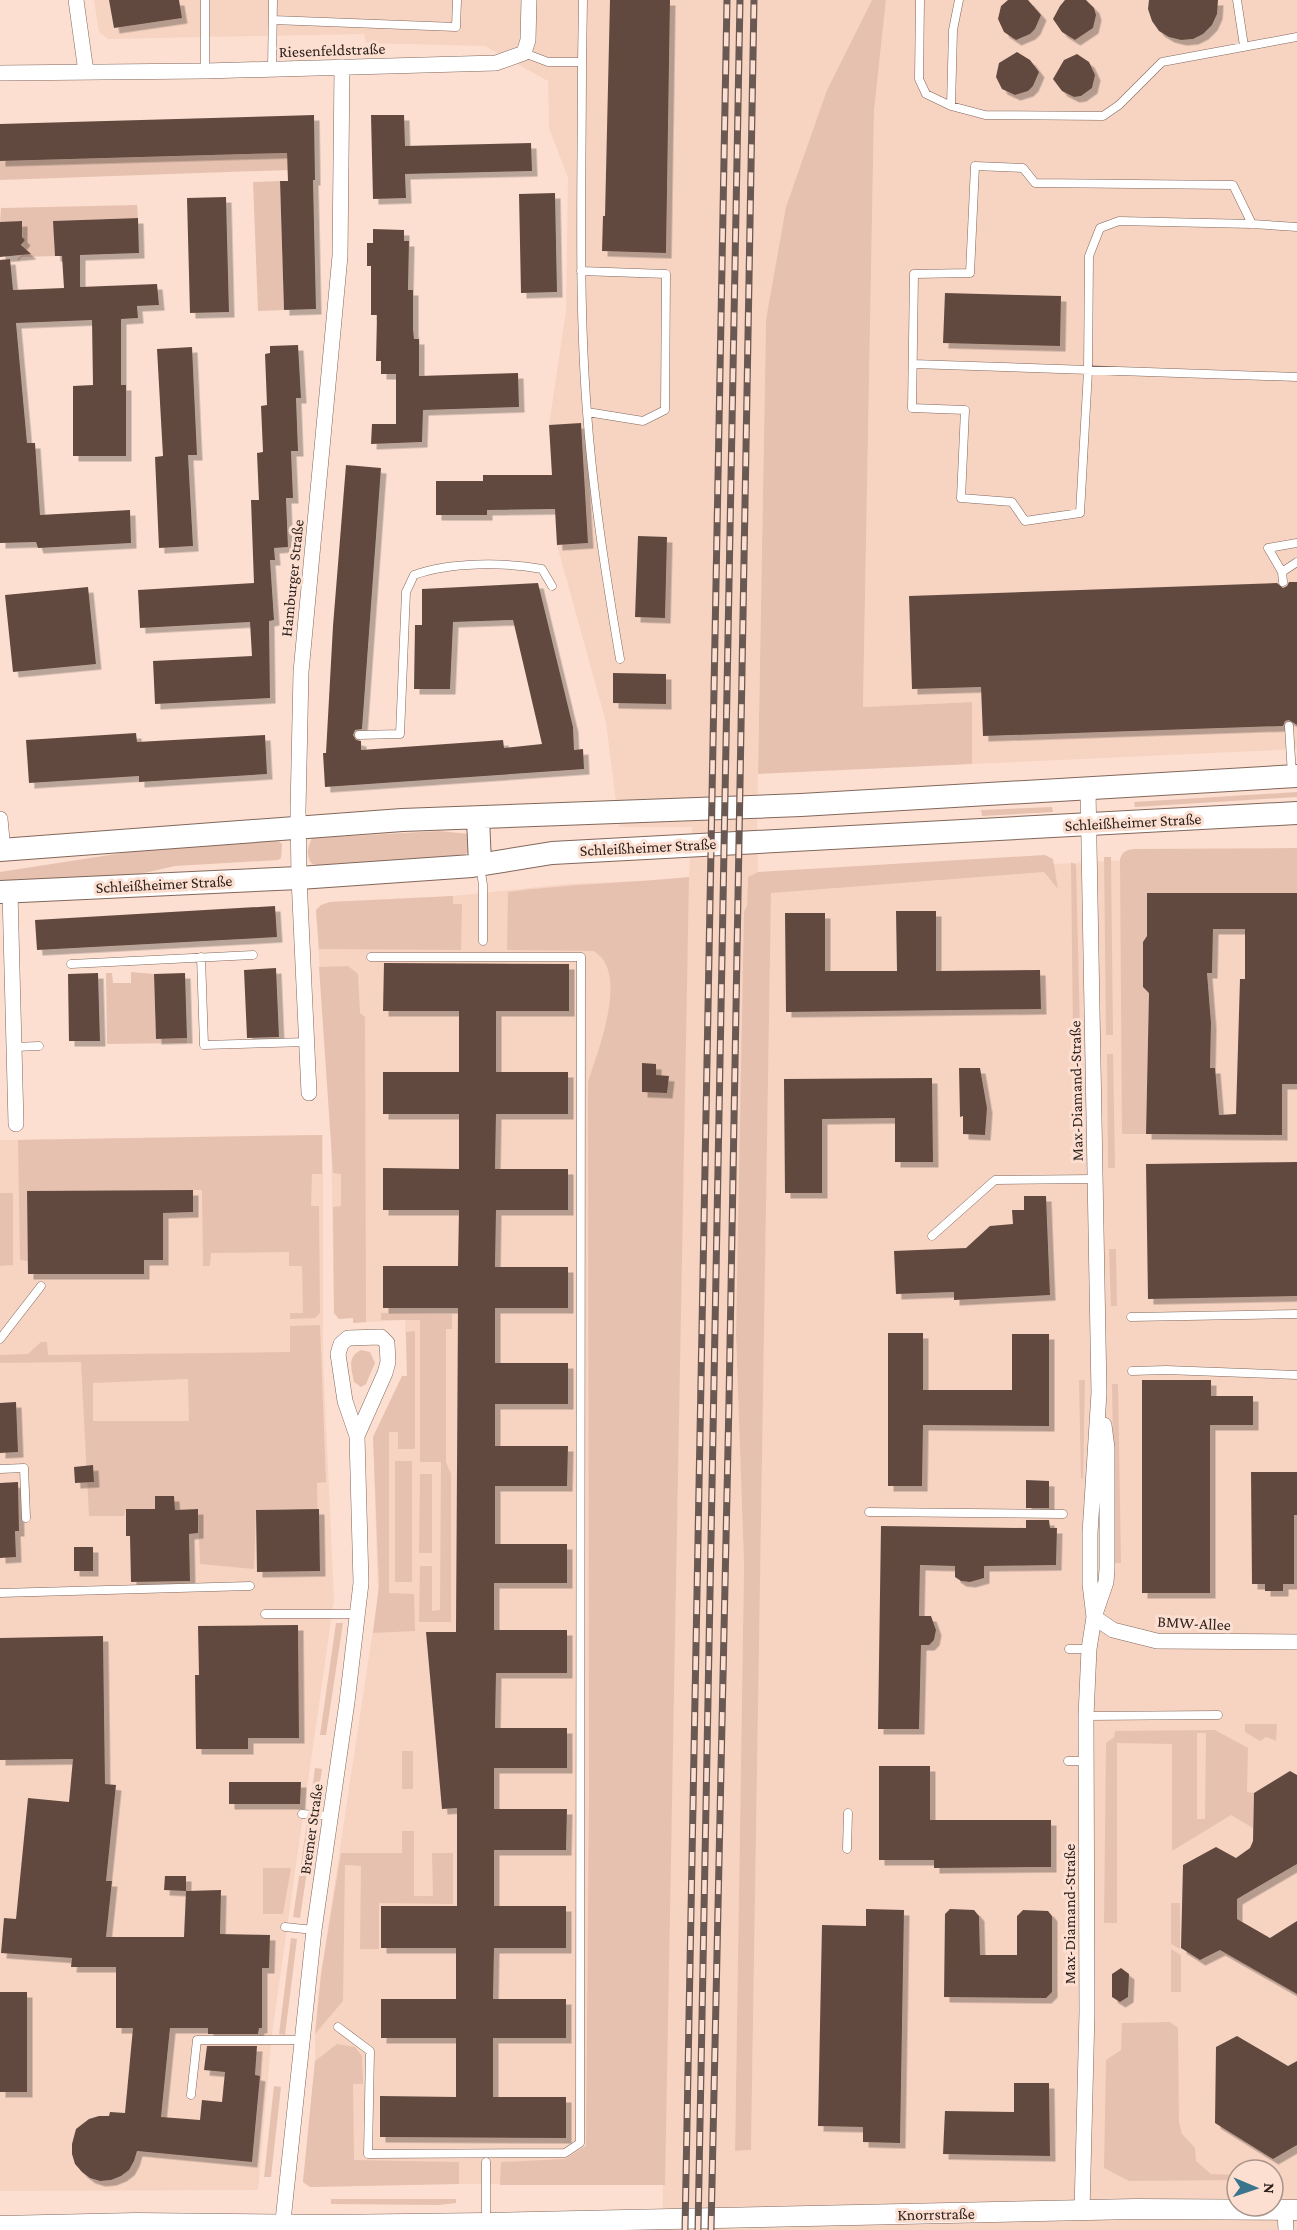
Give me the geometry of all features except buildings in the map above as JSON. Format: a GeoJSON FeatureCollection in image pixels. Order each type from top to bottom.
{"type":"FeatureCollection","features":[{"type":"Feature","properties":{"kind":"main road"},"geometry":{"type":"LineString","coordinates":[[2,850],[298,827],[801,806],[1294,776]]}},
{"type":"Feature","properties":{"kind":"main road","name":"Schleißheimer Straße"},"geometry":{"type":"LineString","coordinates":[[5,892],[299,878],[480,864],[552,853],[1297,813]]}},
{"type":"Feature","properties":{"kind":"main road"},"geometry":{"type":"LineString","coordinates":[[478,818],[480,864]]}},
{"type":"Feature","properties":{"kind":"street"},"geometry":{"type":"LineString","coordinates":[[76,0],[86,72]]}},
{"type":"Feature","properties":{"kind":"street"},"geometry":{"type":"LineString","coordinates":[[524,53],[528,40],[529,0]]}},
{"type":"Feature","properties":{"kind":"street","name":"Riesenfeldstraße"},"geometry":{"type":"LineString","coordinates":[[0,73],[205,71],[496,63],[524,53]]}},
{"type":"Feature","properties":{"kind":"street","name":"Hamburger Straße"},"geometry":{"type":"LineString","coordinates":[[309,1093],[298,827],[301,672],[340,256],[342,67]]}},
{"type":"Feature","properties":{"kind":"street","name":"Max-Diamand-Straße"},"geometry":{"type":"LineString","coordinates":[[1083,2211],[1087,2019],[1086,1716],[1089,1649],[1094,1617],[1106,1582],[1107,1569],[1107,1448],[1100,1393],[1088,789]]}},
{"type":"Feature","properties":{"kind":"street"},"geometry":{"type":"LineString","coordinates":[[0,819],[2,850]]}},
{"type":"Feature","properties":{"kind":"street"},"geometry":{"type":"LineString","coordinates":[[5,892],[15,1047],[16,1124]]}},
{"type":"Feature","properties":{"kind":"street","name":"Bremer Straße"},"geometry":{"type":"LineString","coordinates":[[282,2228],[314,1930],[359,1614],[361,1583],[357,1436],[345,1401],[338,1354],[341,1344],[348,1338],[381,1337],[387,1343],[388,1362],[357,1436]]}},
{"type":"Feature","properties":{"kind":"street","name":"BMW-Allee"},"geometry":{"type":"LineString","coordinates":[[1094,1617],[1113,1630],[1157,1641],[1183,1643],[1297,1642]]}},
{"type":"Feature","properties":{"kind":"street"},"geometry":{"type":"LineString","coordinates":[[1286,2230],[1291,2210]]}},
{"type":"Feature","properties":{"kind":"street","name":"Knorrstraße"},"geometry":{"type":"LineString","coordinates":[[0,2226],[152,2223],[282,2228],[1083,2211],[1291,2210]]}},
{"type":"Feature","properties":{"kind":"lane"},"geometry":{"type":"LineString","coordinates":[[205,0],[205,71]]}},
{"type":"Feature","properties":{"kind":"lane"},"geometry":{"type":"LineString","coordinates":[[272,69],[273,0]]}},
{"type":"Feature","properties":{"kind":"lane"},"geometry":{"type":"LineString","coordinates":[[273,20],[456,27],[457,0]]}},
{"type":"Feature","properties":{"kind":"lane"},"geometry":{"type":"LineString","coordinates":[[583,0],[581,271],[587,412],[601,553],[620,660]]}},
{"type":"Feature","properties":{"kind":"lane"},"geometry":{"type":"LineString","coordinates":[[920,0],[919,79],[926,94],[951,106],[985,115],[1103,116],[1119,105],[1162,62],[1297,37]]}},
{"type":"Feature","properties":{"kind":"lane"},"geometry":{"type":"LineString","coordinates":[[951,106],[953,30],[959,0]]}},
{"type":"Feature","properties":{"kind":"lane"},"geometry":{"type":"LineString","coordinates":[[1236,0],[1244,46]]}},
{"type":"Feature","properties":{"kind":"lane"},"geometry":{"type":"LineString","coordinates":[[524,53],[548,62],[582,62]]}},
{"type":"Feature","properties":{"kind":"lane"},"geometry":{"type":"LineString","coordinates":[[1252,224],[1233,185],[1035,183],[1023,168],[975,166],[970,273],[914,274],[912,408],[965,410],[961,498],[1012,502],[1025,521],[1080,513],[1088,371],[1089,256],[1100,228],[1119,221],[1297,227]]}},
{"type":"Feature","properties":{"kind":"lane"},"geometry":{"type":"LineString","coordinates":[[581,271],[666,274],[665,410],[643,421],[587,412]]}},
{"type":"Feature","properties":{"kind":"lane"},"geometry":{"type":"LineString","coordinates":[[912,364],[1297,377]]}},
{"type":"Feature","properties":{"kind":"lane"},"geometry":{"type":"LineString","coordinates":[[1282,582],[1282,572],[1268,548],[1297,543]]}},
{"type":"Feature","properties":{"kind":"lane"},"geometry":{"type":"LineString","coordinates":[[1282,572],[1297,562]]}},
{"type":"Feature","properties":{"kind":"lane"},"geometry":{"type":"LineString","coordinates":[[358,735],[400,734],[406,592],[414,574],[431,569],[514,564],[542,569],[552,586]]}},
{"type":"Feature","properties":{"kind":"lane"},"geometry":{"type":"LineString","coordinates":[[1289,726],[1294,776]]}},
{"type":"Feature","properties":{"kind":"lane"},"geometry":{"type":"LineString","coordinates":[[480,864],[483,885],[483,941]]}},
{"type":"Feature","properties":{"kind":"lane"},"geometry":{"type":"LineString","coordinates":[[71,964],[253,955]]}},
{"type":"Feature","properties":{"kind":"lane"},"geometry":{"type":"LineString","coordinates":[[201,957],[204,1045],[308,1042]]}},
{"type":"Feature","properties":{"kind":"lane"},"geometry":{"type":"LineString","coordinates":[[338,2027],[370,2051],[368,2154],[566,2153],[580,2143],[581,957],[371,957]]}},
{"type":"Feature","properties":{"kind":"lane"},"geometry":{"type":"LineString","coordinates":[[15,1047],[39,1046]]}},
{"type":"Feature","properties":{"kind":"lane"},"geometry":{"type":"LineString","coordinates":[[932,1236],[994,1180],[1095,1179]]}},
{"type":"Feature","properties":{"kind":"lane"},"geometry":{"type":"LineString","coordinates":[[0,1339],[41,1286]]}},
{"type":"Feature","properties":{"kind":"lane"},"geometry":{"type":"LineString","coordinates":[[1131,1317],[1297,1314]]}},
{"type":"Feature","properties":{"kind":"lane"},"geometry":{"type":"LineString","coordinates":[[1132,1371],[1166,1370],[1297,1375]]}},
{"type":"Feature","properties":{"kind":"lane"},"geometry":{"type":"LineString","coordinates":[[0,1469],[24,1468],[26,1518]]}},
{"type":"Feature","properties":{"kind":"lane"},"geometry":{"type":"LineString","coordinates":[[869,1512],[1063,1514]]}},
{"type":"Feature","properties":{"kind":"lane"},"geometry":{"type":"LineString","coordinates":[[0,1593],[250,1586]]}},
{"type":"Feature","properties":{"kind":"lane"},"geometry":{"type":"LineString","coordinates":[[265,1614],[359,1614]]}},
{"type":"Feature","properties":{"kind":"lane"},"geometry":{"type":"LineString","coordinates":[[1068,1649],[1089,1649]]}},
{"type":"Feature","properties":{"kind":"lane"},"geometry":{"type":"LineString","coordinates":[[1086,1716],[1218,1715]]}},
{"type":"Feature","properties":{"kind":"lane"},"geometry":{"type":"LineString","coordinates":[[1068,1761],[1087,1761]]}},
{"type":"Feature","properties":{"kind":"lane"},"geometry":{"type":"LineString","coordinates":[[847,1849],[848,1813]]}},
{"type":"Feature","properties":{"kind":"lane"},"geometry":{"type":"LineString","coordinates":[[302,1814],[331,1816]]}},
{"type":"Feature","properties":{"kind":"lane"},"geometry":{"type":"LineString","coordinates":[[285,1927],[314,1930]]}},
{"type":"Feature","properties":{"kind":"lane"},"geometry":{"type":"LineString","coordinates":[[191,2095],[197,2040],[301,2040]]}},
{"type":"Feature","properties":{"kind":"lane"},"geometry":{"type":"LineString","coordinates":[[486,2162],[486,2223]]}},
{"type":"Feature","properties":{"kind":"shaded area"},"geometry":{"type":"Polygon","coordinates":[[[94,0],[872,0],[827,90],[766,320],[758,872],[748,877],[736,1335],[744,1565],[735,2151],[751,2150],[771,879],[1297,851],[1297,2230],[662,2230],[688,896],[692,827],[619,827],[606,722],[557,545],[549,425],[566,311],[568,178],[549,128],[548,81],[485,46],[366,43],[364,34],[108,39],[99,32],[94,0]]]}},
{"type":"Feature","properties":{"kind":"shaded area"},"geometry":{"type":"Polygon","coordinates":[[[872,0],[886,0],[874,111],[863,707],[972,702],[972,764],[758,774],[766,320],[786,207],[827,90],[872,0]]]}},
{"type":"Feature","properties":{"kind":"shaded area"},"geometry":{"type":"Polygon","coordinates":[[[886,0],[1297,0],[1297,749],[972,764],[971,702],[863,707],[874,111],[886,0]]]}},
{"type":"Feature","properties":{"kind":"shaded area"},"geometry":{"type":"Polygon","coordinates":[[[287,153],[288,170],[0,180],[0,161],[287,153]]]}},
{"type":"Feature","properties":{"kind":"shaded area"},"geometry":{"type":"Polygon","coordinates":[[[280,181],[284,310],[258,311],[253,182],[280,181]]]}},
{"type":"Feature","properties":{"kind":"shaded area"},"geometry":{"type":"Polygon","coordinates":[[[137,205],[138,218],[54,221],[55,256],[22,257],[19,261],[17,259],[23,254],[22,221],[0,223],[1,208],[137,205]]]}},
{"type":"Feature","properties":{"kind":"shaded area"},"geometry":{"type":"Polygon","coordinates":[[[1297,792],[1297,797],[1135,807],[1134,802],[1297,792]]]}},
{"type":"Feature","properties":{"kind":"shaded area"},"geometry":{"type":"Polygon","coordinates":[[[1052,807],[1053,812],[982,816],[981,810],[1052,807]]]}},
{"type":"Feature","properties":{"kind":"shaded area"},"geometry":{"type":"Polygon","coordinates":[[[439,831],[470,834],[471,851],[442,858],[317,865],[312,864],[308,854],[312,838],[439,831]]]}},
{"type":"Feature","properties":{"kind":"shaded area"},"geometry":{"type":"Polygon","coordinates":[[[277,840],[282,844],[281,858],[278,860],[175,866],[140,874],[0,883],[0,872],[161,847],[277,840]]]}},
{"type":"Feature","properties":{"kind":"shaded area"},"geometry":{"type":"Polygon","coordinates":[[[1297,848],[1297,893],[1147,893],[1147,936],[1143,942],[1143,987],[1149,993],[1146,1134],[1122,1134],[1120,859],[1122,854],[1134,849],[1297,848]]]}},
{"type":"Feature","properties":{"kind":"shaded area"},"geometry":{"type":"Polygon","coordinates":[[[1045,855],[1053,859],[1058,889],[1044,872],[771,893],[751,2150],[735,2151],[744,1565],[736,1335],[744,912],[747,906],[748,877],[758,872],[1045,855]]]}},
{"type":"Feature","properties":{"kind":"shaded area"},"geometry":{"type":"Polygon","coordinates":[[[1104,857],[1111,857],[1113,1035],[1106,1035],[1104,857]]]}},
{"type":"Feature","properties":{"kind":"shaded area"},"geometry":{"type":"Polygon","coordinates":[[[1071,862],[1076,865],[1080,1033],[1073,1033],[1071,862]]]}},
{"type":"Feature","properties":{"kind":"shaded area"},"geometry":{"type":"Polygon","coordinates":[[[689,877],[665,2185],[500,2185],[501,2162],[565,2159],[586,2146],[589,1796],[588,1082],[606,1021],[610,988],[609,973],[604,961],[594,951],[507,950],[508,892],[689,877]]]}},
{"type":"Feature","properties":{"kind":"shaded area"},"geometry":{"type":"Polygon","coordinates":[[[640,881],[633,2185],[459,2184],[310,2187],[303,2182],[321,1974],[378,1596],[373,1437],[402,1376],[407,1376],[405,1320],[353,1323],[353,1318],[339,1319],[334,1313],[331,1134],[316,910],[321,905],[330,902],[453,896],[566,884],[640,881]]]}},
{"type":"Feature","properties":{"kind":"shaded area"},"geometry":{"type":"Polygon","coordinates":[[[453,896],[453,904],[462,904],[461,950],[319,949],[316,910],[321,905],[330,902],[453,896]]]}},
{"type":"Feature","properties":{"kind":"shaded area"},"geometry":{"type":"Polygon","coordinates":[[[348,966],[358,974],[360,1013],[365,1017],[366,1322],[353,1323],[353,1318],[339,1319],[334,1313],[333,1207],[341,1206],[341,1174],[333,1173],[319,967],[348,966]]]}},
{"type":"Feature","properties":{"kind":"shaded area"},"geometry":{"type":"Polygon","coordinates":[[[131,972],[154,974],[156,1039],[187,1038],[187,1043],[107,1044],[106,973],[112,973],[113,983],[131,983],[131,972]]]}},
{"type":"Feature","properties":{"kind":"shaded area"},"geometry":{"type":"Polygon","coordinates":[[[1107,1054],[1113,1054],[1115,1168],[1108,1168],[1107,1054]]]}},
{"type":"Feature","properties":{"kind":"shaded area"},"geometry":{"type":"Polygon","coordinates":[[[322,1135],[322,1174],[312,1174],[311,1206],[319,1206],[320,1313],[315,1318],[290,1319],[290,1313],[303,1313],[302,1266],[289,1266],[289,1252],[211,1253],[210,1266],[203,1266],[202,1190],[27,1191],[28,1261],[20,1260],[18,1140],[322,1135]]]}},
{"type":"Feature","properties":{"kind":"shaded area"},"geometry":{"type":"Polygon","coordinates":[[[323,1135],[323,1356],[334,1600],[272,2033],[258,2190],[0,2191],[0,1140],[323,1135]]]}},
{"type":"Feature","properties":{"kind":"shaded area"},"geometry":{"type":"Polygon","coordinates":[[[0,1193],[13,1193],[13,1265],[0,1266],[0,1193]]]}},
{"type":"Feature","properties":{"kind":"shaded area"},"geometry":{"type":"Polygon","coordinates":[[[1109,1249],[1116,1249],[1117,1306],[1111,1306],[1109,1249]]]}},
{"type":"Feature","properties":{"kind":"shaded area"},"geometry":{"type":"Polygon","coordinates":[[[381,1313],[452,1314],[452,1329],[446,1329],[446,1462],[451,1474],[451,1622],[419,1622],[420,1566],[432,1566],[432,1611],[440,1610],[441,1462],[420,1462],[420,1320],[381,1320],[381,1313]]]}},
{"type":"Feature","properties":{"kind":"shaded area"},"geometry":{"type":"Polygon","coordinates":[[[320,1325],[326,1482],[317,1483],[318,1531],[293,1532],[293,1509],[256,1510],[254,1569],[200,1564],[198,1509],[175,1510],[174,1496],[155,1496],[155,1509],[126,1509],[124,1516],[89,1516],[81,1362],[0,1363],[0,1355],[28,1354],[41,1342],[47,1342],[48,1355],[290,1352],[290,1326],[320,1325]],[[188,1379],[93,1383],[93,1421],[189,1421],[188,1379]]]}},
{"type":"Feature","properties":{"kind":"shaded area"},"geometry":{"type":"Polygon","coordinates":[[[415,1331],[415,1449],[398,1449],[398,1432],[389,1432],[389,1593],[414,1594],[415,1631],[373,1633],[379,1586],[373,1437],[402,1376],[407,1376],[406,1332],[415,1331]]]}},
{"type":"Feature","properties":{"kind":"shaded area"},"geometry":{"type":"Polygon","coordinates":[[[361,1350],[370,1352],[375,1363],[366,1384],[361,1387],[354,1382],[351,1364],[353,1356],[361,1350]]]}},
{"type":"Feature","properties":{"kind":"shaded area"},"geometry":{"type":"Polygon","coordinates":[[[1079,1380],[1085,1380],[1083,1479],[1081,1478],[1079,1380]]]}},
{"type":"Feature","properties":{"kind":"shaded area"},"geometry":{"type":"Polygon","coordinates":[[[1112,1384],[1118,1384],[1121,1563],[1115,1563],[1112,1384]]]}},
{"type":"Feature","properties":{"kind":"shaded area"},"geometry":{"type":"Polygon","coordinates":[[[395,1461],[412,1461],[412,1582],[395,1582],[395,1461]]]}},
{"type":"Feature","properties":{"kind":"shaded area"},"geometry":{"type":"Polygon","coordinates":[[[420,1474],[432,1474],[432,1553],[419,1553],[420,1474]]]}},
{"type":"Feature","properties":{"kind":"shaded area"},"geometry":{"type":"Polygon","coordinates":[[[336,1623],[343,1623],[326,1735],[320,1735],[336,1623]]]}},
{"type":"Feature","properties":{"kind":"shaded area"},"geometry":{"type":"Polygon","coordinates":[[[1245,1724],[1277,1724],[1276,1741],[1266,1737],[1260,1741],[1245,1732],[1245,1724]]]}},
{"type":"Feature","properties":{"kind":"shaded area"},"geometry":{"type":"Polygon","coordinates":[[[1215,1730],[1248,1748],[1247,1792],[1254,1793],[1253,1828],[1231,1815],[1172,1851],[1172,1744],[1117,1743],[1117,1923],[1104,1923],[1106,1743],[1114,1737],[1115,1731],[1215,1730]],[[1197,1733],[1197,1819],[1205,1819],[1206,1733],[1197,1733]]]}},
{"type":"Feature","properties":{"kind":"shaded area"},"geometry":{"type":"Polygon","coordinates":[[[402,1751],[413,1751],[413,1789],[402,1789],[402,1751]]]}},
{"type":"Feature","properties":{"kind":"shaded area"},"geometry":{"type":"Polygon","coordinates":[[[315,1768],[322,1769],[316,1806],[310,1806],[315,1768]]]}},
{"type":"Feature","properties":{"kind":"shaded area"},"geometry":{"type":"Polygon","coordinates":[[[307,1823],[314,1824],[300,1918],[293,1917],[307,1823]]]}},
{"type":"Feature","properties":{"kind":"shaded area"},"geometry":{"type":"Polygon","coordinates":[[[402,1831],[414,1831],[414,1896],[433,1896],[432,1853],[453,1853],[453,1904],[379,1903],[379,1949],[360,1949],[361,1866],[345,1865],[343,2001],[315,2034],[321,1974],[341,1853],[402,1853],[402,1831]]]}},
{"type":"Feature","properties":{"kind":"shaded area"},"geometry":{"type":"Polygon","coordinates":[[[263,1868],[291,1868],[283,1914],[263,1914],[263,1868]]]}},
{"type":"Feature","properties":{"kind":"shaded area"},"geometry":{"type":"Polygon","coordinates":[[[1171,1903],[1180,1903],[1180,1949],[1171,1944],[1171,1903]]]}},
{"type":"Feature","properties":{"kind":"shaded area"},"geometry":{"type":"Polygon","coordinates":[[[291,1938],[297,1939],[285,2035],[279,2034],[291,1938]]]}},
{"type":"Feature","properties":{"kind":"shaded area"},"geometry":{"type":"Polygon","coordinates":[[[1171,1949],[1181,1955],[1181,1992],[1171,1992],[1171,1949]]]}},
{"type":"Feature","properties":{"kind":"shaded area"},"geometry":{"type":"Polygon","coordinates":[[[1170,2022],[1178,2028],[1179,2122],[1182,2134],[1195,2148],[1196,2161],[1211,2174],[1225,2175],[1225,2180],[1129,2181],[1104,2168],[1106,2060],[1121,2050],[1122,2023],[1170,2022]]]}},
{"type":"Feature","properties":{"kind":"shaded area"},"geometry":{"type":"Polygon","coordinates":[[[337,2044],[355,2047],[362,2056],[363,2084],[353,2084],[354,2160],[459,2162],[459,2184],[310,2187],[303,2182],[315,2061],[337,2044]]]}},
{"type":"Feature","properties":{"kind":"shaded area"},"geometry":{"type":"Polygon","coordinates":[[[274,2086],[281,2087],[271,2177],[264,2177],[274,2086]]]}},
{"type":"Feature","properties":{"kind":"shaded area"},"geometry":{"type":"Polygon","coordinates":[[[331,2199],[456,2199],[456,2203],[439,2205],[331,2204],[331,2199]]]}},
{"type":"Feature","properties":{"kind":"railway"},"geometry":{"type":"LineString","coordinates":[[685,2230],[727,0]]}},
{"type":"Feature","properties":{"kind":"railway"},"geometry":{"type":"LineString","coordinates":[[698,2230],[740,0]]}},
{"type":"Feature","properties":{"kind":"railway"},"geometry":{"type":"LineString","coordinates":[[711,2230],[729,1401],[754,0]]}}]}
